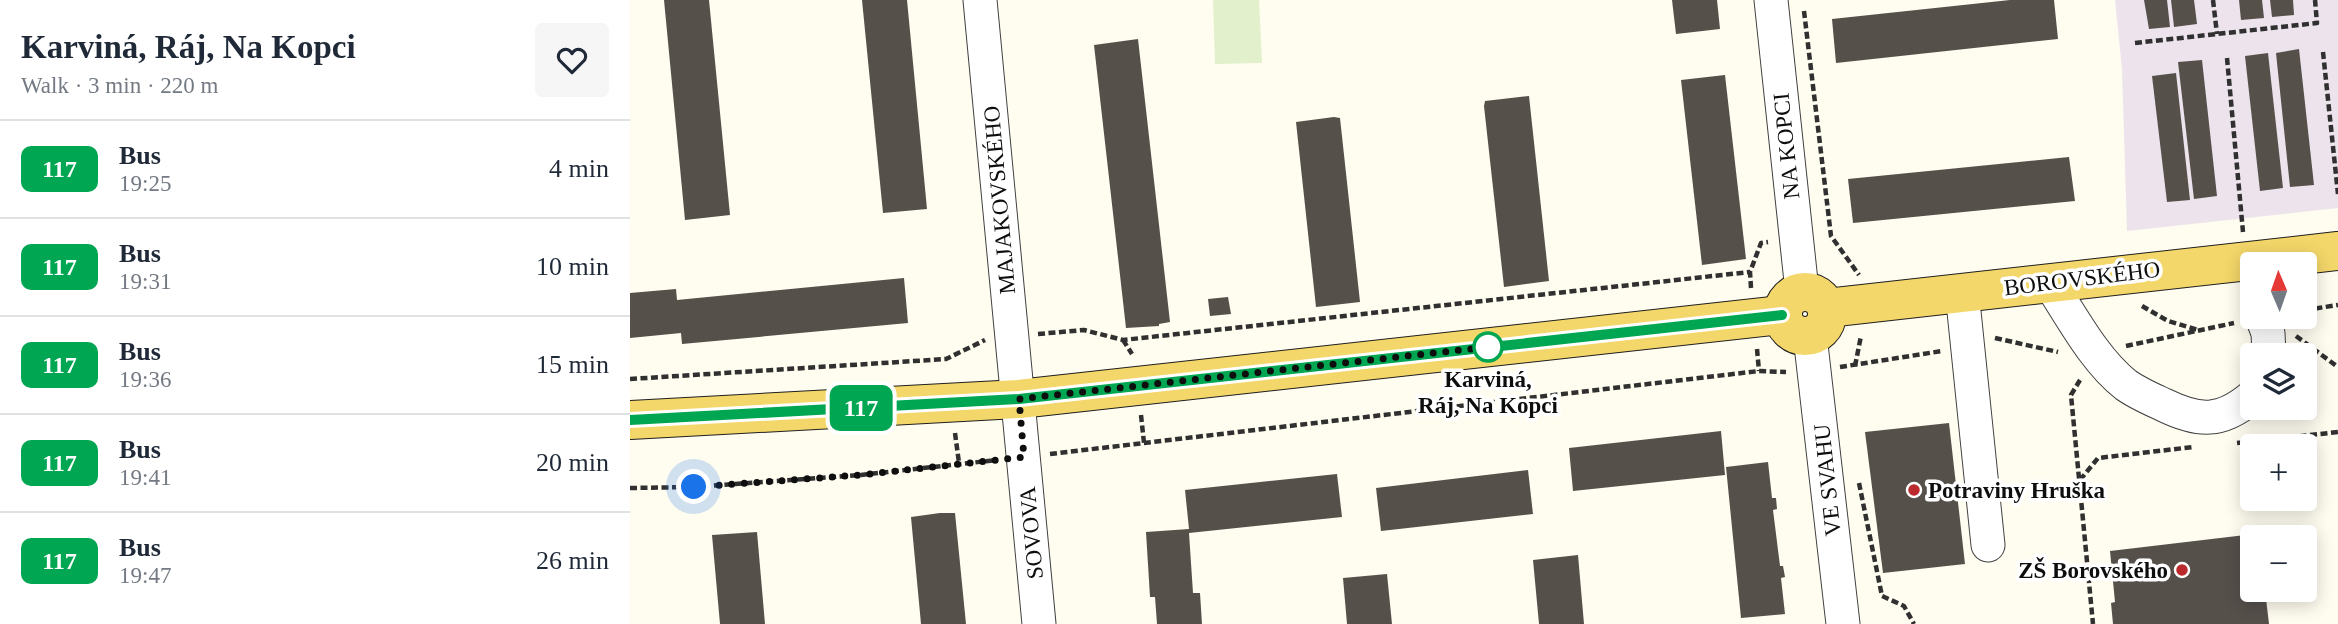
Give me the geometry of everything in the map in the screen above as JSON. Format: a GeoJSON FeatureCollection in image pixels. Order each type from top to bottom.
{"type":"FeatureCollection","features":[{"type":"Feature","properties":{"kind":"main road","name":"BOROVSKÉHO"},"geometry":{"type":"LineString","coordinates":[[2317,256],[2338,251]]}},
{"type":"Feature","properties":{"kind":"main road","name":"BOROVSKÉHO"},"geometry":{"type":"LineString","coordinates":[[630,420],[1019,399],[1807,324],[1962,292],[2049,282],[2240,272]]}},
{"type":"Feature","properties":{"kind":"street","name":"MAJAKOVSKÉHO"},"geometry":{"type":"LineString","coordinates":[[981,0],[1019,399]]}},
{"type":"Feature","properties":{"kind":"street","name":"NA KOPCI"},"geometry":{"type":"LineString","coordinates":[[1771,0],[1807,324]]}},
{"type":"Feature","properties":{"kind":"street"},"geometry":{"type":"LineString","coordinates":[[2049,282],[2095,351],[2126,384],[2183,414],[2206,418],[2219,416],[2240,405]]}},
{"type":"Feature","properties":{"kind":"street"},"geometry":{"type":"LineString","coordinates":[[1962,292],[1989,545]]}},
{"type":"Feature","properties":{"kind":"street","name":"VE SVAHU"},"geometry":{"type":"LineString","coordinates":[[1807,324],[1840,622]]}},
{"type":"Feature","properties":{"kind":"street","name":"SOVOVA"},"geometry":{"type":"LineString","coordinates":[[1019,399],[1039,624]]}},
{"type":"Feature","properties":{"kind":"path"},"geometry":{"type":"LineString","coordinates":[[1803,0],[1831,236]]}},
{"type":"Feature","properties":{"kind":"path"},"geometry":{"type":"LineString","coordinates":[[2213,0],[2217,34]]}},
{"type":"Feature","properties":{"kind":"path"},"geometry":{"type":"LineString","coordinates":[[2135,43],[2317,23],[2315,0]]}},
{"type":"Feature","properties":{"kind":"path"},"geometry":{"type":"LineString","coordinates":[[2323,52],[2338,194]]}},
{"type":"Feature","properties":{"kind":"path"},"geometry":{"type":"LineString","coordinates":[[2227,58],[2247,252]]}},
{"type":"Feature","properties":{"kind":"path"},"geometry":{"type":"LineString","coordinates":[[630,379],[946,359],[981,341],[1012,337],[1084,330],[1123,340],[1750,272]]}},
{"type":"Feature","properties":{"kind":"path"},"geometry":{"type":"LineString","coordinates":[[2135,302],[2168,321],[2200,331]]}},
{"type":"Feature","properties":{"kind":"path"},"geometry":{"type":"LineString","coordinates":[[2317,308],[2338,305]]}},
{"type":"Feature","properties":{"kind":"path"},"geometry":{"type":"LineString","coordinates":[[630,488],[694,487],[860,475],[1759,371],[1807,324],[1856,366]]}},
{"type":"Feature","properties":{"kind":"path"},"geometry":{"type":"LineString","coordinates":[[2051,352],[2079,327]]}},
{"type":"Feature","properties":{"kind":"path"},"geometry":{"type":"LineString","coordinates":[[2295,335],[2338,367]]}},
{"type":"Feature","properties":{"kind":"path"},"geometry":{"type":"LineString","coordinates":[[2085,373],[2071,394],[2093,624]]}},
{"type":"Feature","properties":{"kind":"path"},"geometry":{"type":"LineString","coordinates":[[1857,475],[1882,596],[1904,606],[1914,624]]}},
{"type":"Feature","properties":{"kind":"shaded area"},"geometry":{"type":"Polygon","coordinates":[[[2115,0],[2338,0],[2338,208],[2127,231],[2122,69],[2115,0]]]}},
{"type":"Feature","properties":{"kind":"green space"},"geometry":{"type":"Polygon","coordinates":[[[1213,0],[1259,0],[1262,63],[1215,64],[1213,0]]]}},
{"type":"Feature","properties":{"kind":"building"},"geometry":{"type":"Polygon","coordinates":[[[664,0],[709,0],[730,215],[685,220],[664,0]]]}},
{"type":"Feature","properties":{"kind":"building"},"geometry":{"type":"Polygon","coordinates":[[[862,0],[907,0],[927,209],[883,213],[862,0]]]}},
{"type":"Feature","properties":{"kind":"building"},"geometry":{"type":"Polygon","coordinates":[[[1672,0],[1717,0],[1720,29],[1676,34],[1672,0]]]}},
{"type":"Feature","properties":{"kind":"building"},"geometry":{"type":"Polygon","coordinates":[[[2010,0],[2054,0],[2058,39],[1836,63],[1832,19],[2010,0]]]}},
{"type":"Feature","properties":{"kind":"building"},"geometry":{"type":"Polygon","coordinates":[[[2144,0],[2167,0],[2170,27],[2149,29],[2144,0]]]}},
{"type":"Feature","properties":{"kind":"building"},"geometry":{"type":"Polygon","coordinates":[[[2171,0],[2194,0],[2197,24],[2174,27],[2171,0]]]}},
{"type":"Feature","properties":{"kind":"building"},"geometry":{"type":"Polygon","coordinates":[[[2239,0],[2262,0],[2264,18],[2241,20],[2239,0]]]}},
{"type":"Feature","properties":{"kind":"building"},"geometry":{"type":"Polygon","coordinates":[[[2270,0],[2293,0],[2294,15],[2272,17],[2270,0]]]}},
{"type":"Feature","properties":{"kind":"building"},"geometry":{"type":"Polygon","coordinates":[[[1138,39],[1170,322],[1159,326],[1126,328],[1094,45],[1138,39]]]}},
{"type":"Feature","properties":{"kind":"building"},"geometry":{"type":"Polygon","coordinates":[[[2299,49],[2314,185],[2290,187],[2276,53],[2299,49]]]}},
{"type":"Feature","properties":{"kind":"building"},"geometry":{"type":"Polygon","coordinates":[[[2268,53],[2283,188],[2260,191],[2245,56],[2268,53]]]}},
{"type":"Feature","properties":{"kind":"building"},"geometry":{"type":"Polygon","coordinates":[[[2202,60],[2217,196],[2194,199],[2178,62],[2202,60]]]}},
{"type":"Feature","properties":{"kind":"building"},"geometry":{"type":"Polygon","coordinates":[[[2176,73],[2190,200],[2167,202],[2152,76],[2176,73]]]}},
{"type":"Feature","properties":{"kind":"building"},"geometry":{"type":"Polygon","coordinates":[[[1725,75],[1746,259],[1702,265],[1681,80],[1725,75]]]}},
{"type":"Feature","properties":{"kind":"building"},"geometry":{"type":"Polygon","coordinates":[[[1529,96],[1549,281],[1504,287],[1484,106],[1485,101],[1529,96]]]}},
{"type":"Feature","properties":{"kind":"building"},"geometry":{"type":"Polygon","coordinates":[[[1340,118],[1360,302],[1316,307],[1296,122],[1340,118]]]}},
{"type":"Feature","properties":{"kind":"building"},"geometry":{"type":"Polygon","coordinates":[[[2069,157],[2075,201],[1853,223],[1848,179],[2069,157]]]}},
{"type":"Feature","properties":{"kind":"building"},"geometry":{"type":"Polygon","coordinates":[[[904,278],[908,323],[682,344],[681,333],[630,338],[630,293],[676,289],[677,300],[904,278]]]}},
{"type":"Feature","properties":{"kind":"building"},"geometry":{"type":"Polygon","coordinates":[[[1228,297],[1231,314],[1210,316],[1208,299],[1228,297]]]}},
{"type":"Feature","properties":{"kind":"building"},"geometry":{"type":"Polygon","coordinates":[[[1949,423],[1965,564],[1883,573],[1865,432],[1949,423]]]}},
{"type":"Feature","properties":{"kind":"building"},"geometry":{"type":"Polygon","coordinates":[[[1721,431],[1725,475],[1573,491],[1569,448],[1721,431]]]}},
{"type":"Feature","properties":{"kind":"building"},"geometry":{"type":"Polygon","coordinates":[[[1768,462],[1772,498],[1776,498],[1777,509],[1773,510],[1780,566],[1783,566],[1785,577],[1781,578],[1785,614],[1741,618],[1726,467],[1768,462]]]}},
{"type":"Feature","properties":{"kind":"building"},"geometry":{"type":"Polygon","coordinates":[[[1528,470],[1533,514],[1381,531],[1376,488],[1528,470]]]}},
{"type":"Feature","properties":{"kind":"building"},"geometry":{"type":"Polygon","coordinates":[[[1337,474],[1342,517],[1189,533],[1193,593],[1200,593],[1202,624],[1157,624],[1155,597],[1150,597],[1146,532],[1189,529],[1185,490],[1337,474]]]}},
{"type":"Feature","properties":{"kind":"building"},"geometry":{"type":"Polygon","coordinates":[[[955,513],[966,624],[921,624],[911,517],[955,513]]]}},
{"type":"Feature","properties":{"kind":"building"},"geometry":{"type":"Polygon","coordinates":[[[757,532],[765,624],[720,624],[712,535],[757,532]]]}},
{"type":"Feature","properties":{"kind":"building","name":"ZŠ Borovského"},"geometry":{"type":"Polygon","coordinates":[[[2240,536],[2240,602],[2266,602],[2269,624],[2113,624],[2111,603],[2115,602],[2110,551],[2240,536]]]}},
{"type":"Feature","properties":{"kind":"building"},"geometry":{"type":"Polygon","coordinates":[[[1578,555],[1584,624],[1539,624],[1533,560],[1578,555]]]}},
{"type":"Feature","properties":{"kind":"building"},"geometry":{"type":"Polygon","coordinates":[[[1387,574],[1392,624],[1347,624],[1343,578],[1387,574]]]}},
{"type":"Feature","properties":{"kind":"bus line","name":"117"},"geometry":{"type":"LineString","coordinates":[[630,420],[1019,399],[1782,315]]}},
{"type":"Feature","properties":{"kind":"place","name":"Karviná, Ráj, Na Kopci"},"geometry":{"type":"Point","coordinates":[1488,347]}},
{"type":"Feature","properties":{"kind":"place","name":"Potraviny Hruška"},"geometry":{"type":"Point","coordinates":[1914,490]}},
{"type":"Feature","properties":{"kind":"place","name":"ZŠ Borovského"},"geometry":{"type":"Point","coordinates":[2182,570]}},
{"type":"Feature","properties":{"kind":"route"},"geometry":{"type":"LineString","coordinates":[[694,487],[860,475],[1024,457],[1019,399],[1488,347]]}}]}
